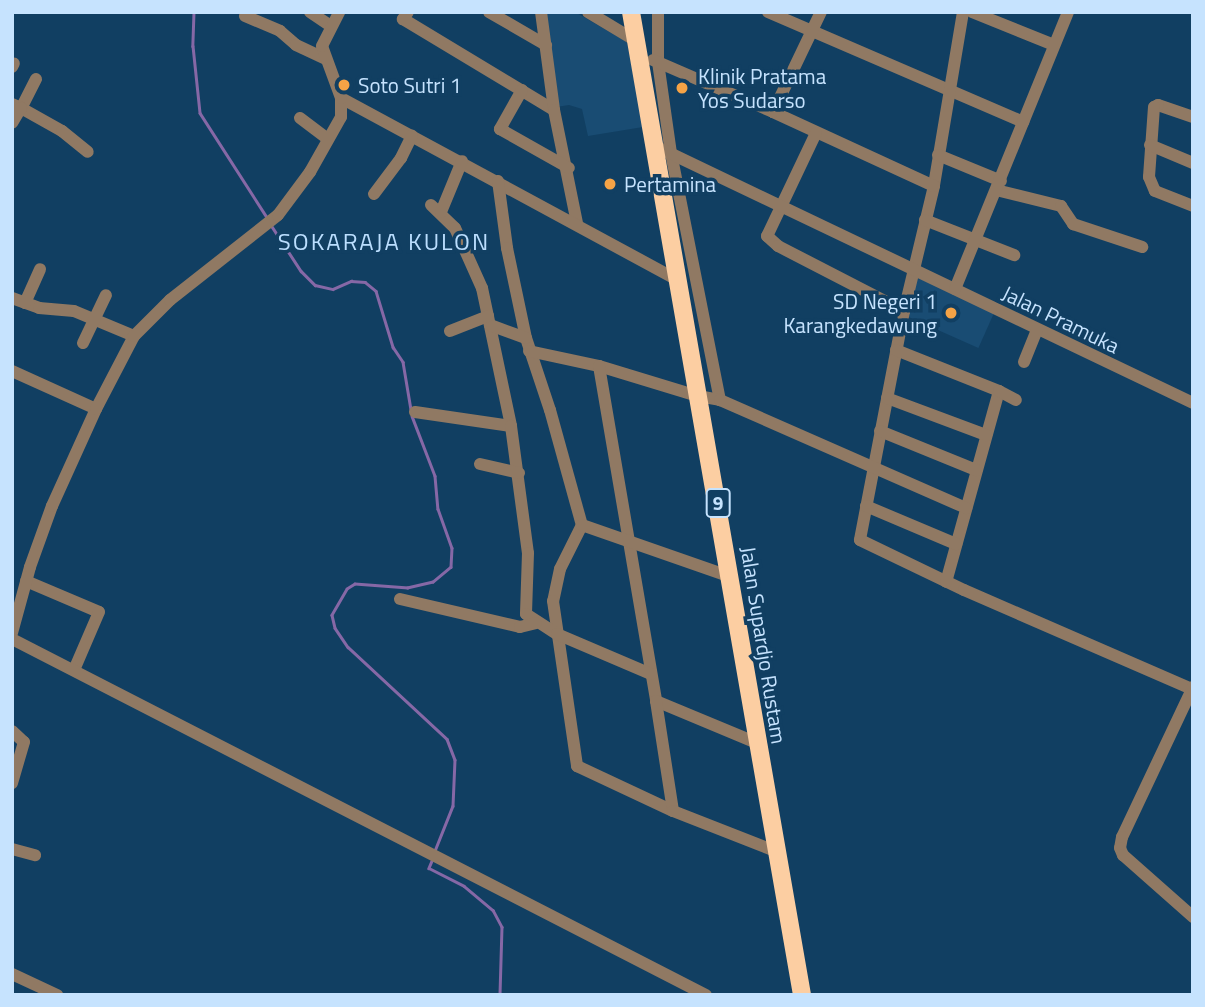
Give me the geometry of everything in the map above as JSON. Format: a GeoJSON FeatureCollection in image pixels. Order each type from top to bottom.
{"type":"FeatureCollection","features":[{"type":"Feature","properties":{"kind":"highway","name":"Jalan Supardjo Rustam"},"geometry":{"type":"LineString","coordinates":[[634,33],[663,150],[677,280],[802,995]]}},
{"type":"Feature","properties":{"kind":"street"},"geometry":{"type":"LineString","coordinates":[[310,12],[331,26]]}},
{"type":"Feature","properties":{"kind":"street"},"geometry":{"type":"LineString","coordinates":[[12,633],[17,592],[26,581],[52,506],[96,409],[134,336],[170,300],[278,215],[310,172],[341,117],[341,98],[322,46],[340,12]]}},
{"type":"Feature","properties":{"kind":"street"},"geometry":{"type":"LineString","coordinates":[[408,12],[403,19],[554,110]]}},
{"type":"Feature","properties":{"kind":"street"},"geometry":{"type":"LineString","coordinates":[[489,12],[546,46]]}},
{"type":"Feature","properties":{"kind":"street"},"geometry":{"type":"LineString","coordinates":[[541,12],[554,110],[569,168],[577,223]]}},
{"type":"Feature","properties":{"kind":"street"},"geometry":{"type":"LineString","coordinates":[[588,12],[634,33],[658,62],[774,111],[934,186]]}},
{"type":"Feature","properties":{"kind":"street"},"geometry":{"type":"LineString","coordinates":[[768,12],[1023,122]]}},
{"type":"Feature","properties":{"kind":"street"},"geometry":{"type":"LineString","coordinates":[[774,111],[821,12]]}},
{"type":"Feature","properties":{"kind":"street"},"geometry":{"type":"LineString","coordinates":[[962,12],[947,91],[934,186],[912,270],[861,542],[946,582],[1192,688],[1122,837],[1120,848],[1123,855],[1193,917]]}},
{"type":"Feature","properties":{"kind":"street"},"geometry":{"type":"LineString","coordinates":[[972,12],[1054,45]]}},
{"type":"Feature","properties":{"kind":"street"},"geometry":{"type":"LineString","coordinates":[[955,289],[1068,12]]}},
{"type":"Feature","properties":{"kind":"street"},"geometry":{"type":"LineString","coordinates":[[245,16],[280,31],[296,45],[326,59]]}},
{"type":"Feature","properties":{"kind":"street"},"geometry":{"type":"LineString","coordinates":[[634,33],[658,17]]}},
{"type":"Feature","properties":{"kind":"street"},"geometry":{"type":"LineString","coordinates":[[658,17],[663,150],[720,400]]}},
{"type":"Feature","properties":{"kind":"street"},"geometry":{"type":"LineString","coordinates":[[12,123],[17,106],[36,79]]}},
{"type":"Feature","properties":{"kind":"street"},"geometry":{"type":"LineString","coordinates":[[522,90],[500,129],[569,168]]}},
{"type":"Feature","properties":{"kind":"street"},"geometry":{"type":"LineString","coordinates":[[341,98],[577,223],[677,280]]}},
{"type":"Feature","properties":{"kind":"street"},"geometry":{"type":"LineString","coordinates":[[1193,117],[1156,105],[1152,110],[1150,145],[1152,188],[1166,198],[1193,206]]}},
{"type":"Feature","properties":{"kind":"street"},"geometry":{"type":"LineString","coordinates":[[17,106],[62,131],[88,152]]}},
{"type":"Feature","properties":{"kind":"street"},"geometry":{"type":"LineString","coordinates":[[300,118],[327,138]]}},
{"type":"Feature","properties":{"kind":"street"},"geometry":{"type":"LineString","coordinates":[[816,133],[782,208],[768,231],[770,240],[904,311]]}},
{"type":"Feature","properties":{"kind":"street"},"geometry":{"type":"LineString","coordinates":[[374,194],[401,158],[412,135]]}},
{"type":"Feature","properties":{"kind":"street"},"geometry":{"type":"LineString","coordinates":[[1150,145],[1193,163]]}},
{"type":"Feature","properties":{"kind":"street","name":"Jalan Pramuka"},"geometry":{"type":"LineString","coordinates":[[663,150],[1193,403]]}},
{"type":"Feature","properties":{"kind":"street"},"geometry":{"type":"LineString","coordinates":[[938,155],[999,186],[1061,206],[1073,224],[1142,247]]}},
{"type":"Feature","properties":{"kind":"street"},"geometry":{"type":"LineString","coordinates":[[462,161],[436,208],[455,228],[477,277],[489,321],[519,473],[528,553],[526,614],[536,623],[557,634],[651,674]]}},
{"type":"Feature","properties":{"kind":"street"},"geometry":{"type":"LineString","coordinates":[[498,181],[507,248],[528,345],[550,410],[582,525],[554,587],[557,634],[578,766],[673,811],[775,851]]}},
{"type":"Feature","properties":{"kind":"street"},"geometry":{"type":"LineString","coordinates":[[925,220],[1014,255]]}},
{"type":"Feature","properties":{"kind":"street"},"geometry":{"type":"LineString","coordinates":[[25,303],[40,269]]}},
{"type":"Feature","properties":{"kind":"street"},"geometry":{"type":"LineString","coordinates":[[83,343],[106,295]]}},
{"type":"Feature","properties":{"kind":"street"},"geometry":{"type":"LineString","coordinates":[[12,298],[39,308],[74,311],[134,336]]}},
{"type":"Feature","properties":{"kind":"street"},"geometry":{"type":"LineString","coordinates":[[450,331],[489,321],[528,345],[698,396],[720,400],[966,508]]}},
{"type":"Feature","properties":{"kind":"street"},"geometry":{"type":"LineString","coordinates":[[1024,362],[1037,329]]}},
{"type":"Feature","properties":{"kind":"street"},"geometry":{"type":"LineString","coordinates":[[896,350],[1016,400]]}},
{"type":"Feature","properties":{"kind":"street"},"geometry":{"type":"LineString","coordinates":[[599,366],[673,811]]}},
{"type":"Feature","properties":{"kind":"street"},"geometry":{"type":"LineString","coordinates":[[12,371],[96,409]]}},
{"type":"Feature","properties":{"kind":"street"},"geometry":{"type":"LineString","coordinates":[[946,582],[999,391]]}},
{"type":"Feature","properties":{"kind":"street"},"geometry":{"type":"LineString","coordinates":[[887,398],[986,435]]}},
{"type":"Feature","properties":{"kind":"street"},"geometry":{"type":"LineString","coordinates":[[415,412],[511,426]]}},
{"type":"Feature","properties":{"kind":"street"},"geometry":{"type":"LineString","coordinates":[[880,431],[976,470]]}},
{"type":"Feature","properties":{"kind":"street"},"geometry":{"type":"LineString","coordinates":[[480,464],[519,473]]}},
{"type":"Feature","properties":{"kind":"street"},"geometry":{"type":"LineString","coordinates":[[866,506],[956,544]]}},
{"type":"Feature","properties":{"kind":"street"},"geometry":{"type":"LineString","coordinates":[[582,525],[627,543],[731,577]]}},
{"type":"Feature","properties":{"kind":"street"},"geometry":{"type":"LineString","coordinates":[[26,581],[99,612],[74,670]]}},
{"type":"Feature","properties":{"kind":"street"},"geometry":{"type":"LineString","coordinates":[[400,599],[520,627],[536,623]]}},
{"type":"Feature","properties":{"kind":"street"},"geometry":{"type":"LineString","coordinates":[[12,639],[706,995]]}},
{"type":"Feature","properties":{"kind":"street"},"geometry":{"type":"LineString","coordinates":[[656,701],[757,743]]}},
{"type":"Feature","properties":{"kind":"street"},"geometry":{"type":"LineString","coordinates":[[12,731],[24,742],[12,783]]}},
{"type":"Feature","properties":{"kind":"street"},"geometry":{"type":"LineString","coordinates":[[12,849],[36,855]]}},
{"type":"Feature","properties":{"kind":"street"},"geometry":{"type":"LineString","coordinates":[[12,974],[57,995]]}},
{"type":"Feature","properties":{"kind":"shaded area"},"geometry":{"type":"Polygon","coordinates":[[[542,12],[575,12],[627,42],[643,127],[588,136],[582,109],[569,105],[556,107],[542,12]]]}},
{"type":"Feature","properties":{"kind":"shaded area","name":"SD Negeri 1 Karangkedawung"},"geometry":{"type":"Polygon","coordinates":[[[917,277],[995,312],[978,348],[901,314],[917,277]]]}},
{"type":"Feature","properties":{"kind":"waterway"},"geometry":{"type":"LineString","coordinates":[[194,12],[193,46],[200,113],[268,219]]}},
{"type":"Feature","properties":{"kind":"waterway"},"geometry":{"type":"LineString","coordinates":[[271,225],[301,271],[315,285],[333,289],[351,281],[365,282],[376,291],[393,347],[403,362],[411,410]]}},
{"type":"Feature","properties":{"kind":"waterway"},"geometry":{"type":"LineString","coordinates":[[412,416],[435,476],[438,509],[452,548],[451,567],[433,582],[408,588],[355,584],[347,589],[332,615],[335,628],[348,647],[447,739],[455,760],[453,806],[435,851]]}},
{"type":"Feature","properties":{"kind":"waterway"},"geometry":{"type":"LineString","coordinates":[[432,861],[429,868],[464,886],[493,910],[502,927],[500,995]]}},
{"type":"Feature","properties":{"kind":"place","name":"Soto Sutri 1"},"geometry":{"type":"Point","coordinates":[344,85]}},
{"type":"Feature","properties":{"kind":"place","name":"Klinik Pratama Yos Sudarso"},"geometry":{"type":"Point","coordinates":[682,88]}},
{"type":"Feature","properties":{"kind":"place","name":"Pertamina"},"geometry":{"type":"Point","coordinates":[610,184]}},
{"type":"Feature","properties":{"kind":"place","name":"SD Negeri 1 Karangkedawung"},"geometry":{"type":"Point","coordinates":[951,313]}},
{"type":"Feature","properties":{"kind":"district","name":"SOKARAJA KULON"},"geometry":{"type":"Point","coordinates":[384,242]}}]}
